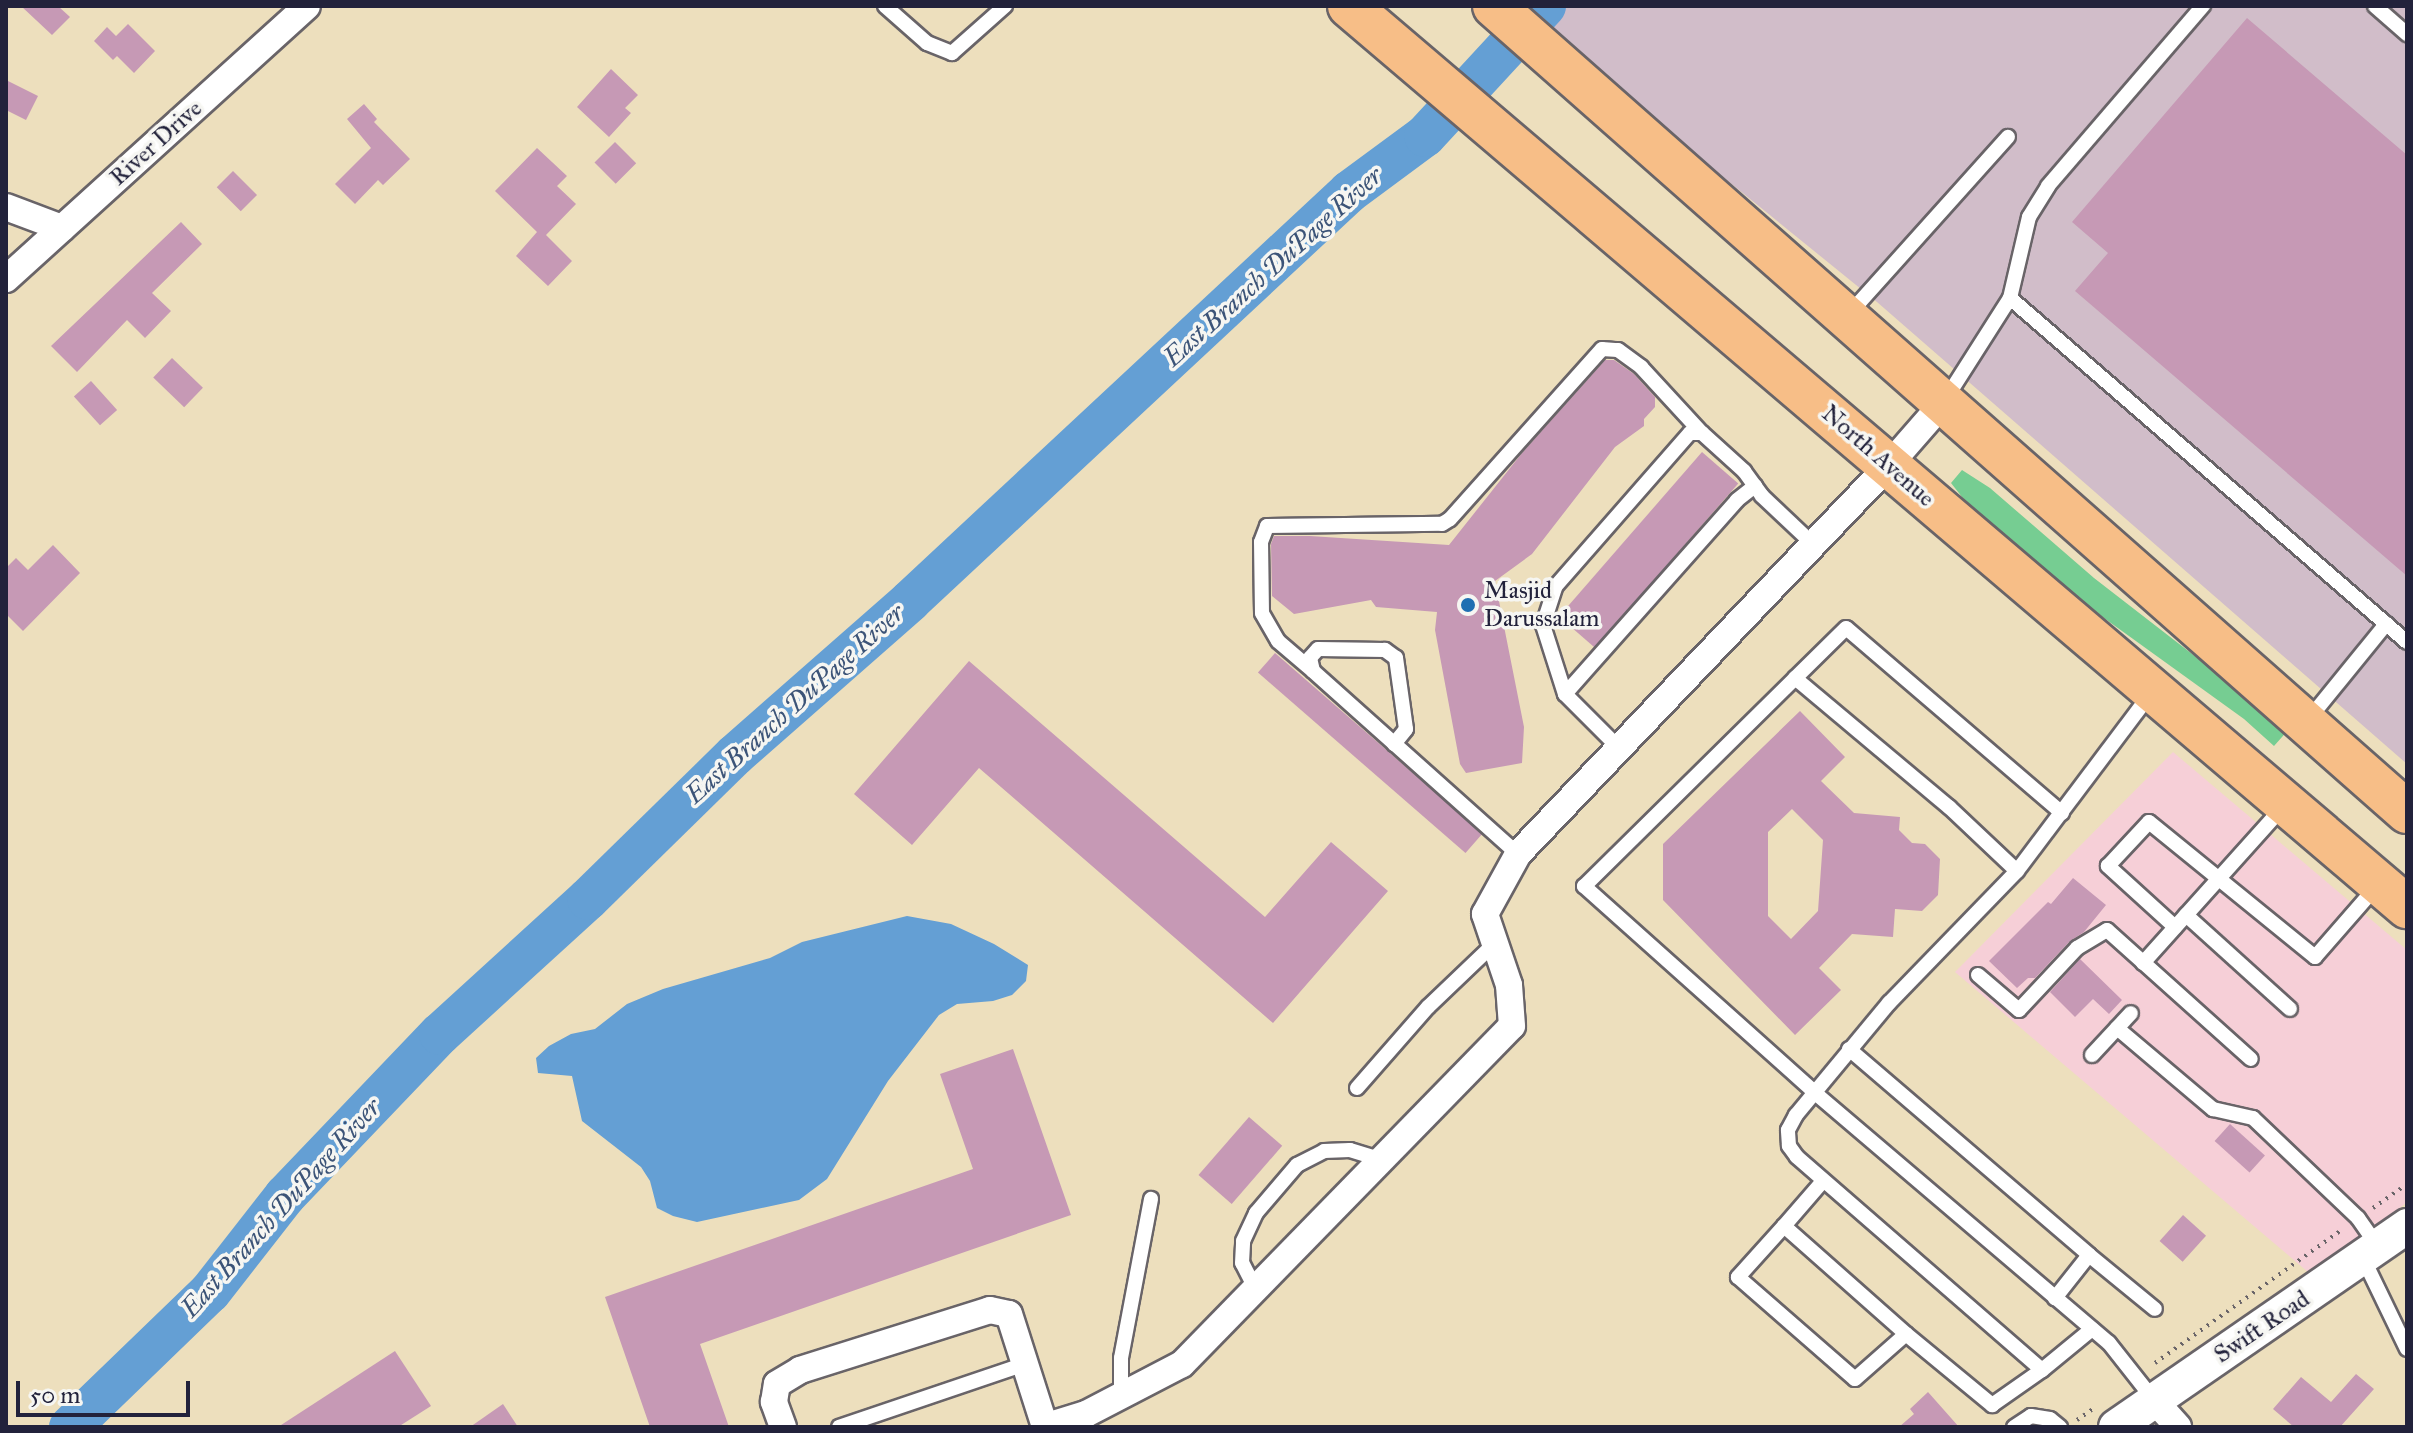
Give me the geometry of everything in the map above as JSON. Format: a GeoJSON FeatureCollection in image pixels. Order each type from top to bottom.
{"type":"FeatureCollection","features":[{"type":"Feature","properties":{"kind":"main road","name":"North Avenue"},"geometry":{"type":"LineString","coordinates":[[1349,6],[2288,802],[2393,895]]}},
{"type":"Feature","properties":{"kind":"main road"},"geometry":{"type":"LineString","coordinates":[[1512,22],[2407,812]]}},
{"type":"Feature","properties":{"kind":"street","name":"River Drive"},"geometry":{"type":"LineString","coordinates":[[6,279],[307,6]]}},
{"type":"Feature","properties":{"kind":"street"},"geometry":{"type":"LineString","coordinates":[[6,207],[62,228]]}},
{"type":"Feature","properties":{"kind":"street"},"geometry":{"type":"LineString","coordinates":[[783,1427],[774,1402],[777,1384],[800,1370],[990,1310],[1009,1314],[1044,1427],[1086,1414],[1182,1364],[1512,1026],[1509,985],[1485,914],[1518,854],[1814,545],[1943,403]]}},
{"type":"Feature","properties":{"kind":"street","name":"Swift Road"},"geometry":{"type":"LineString","coordinates":[[2116,1427],[2407,1226]]}},
{"type":"Feature","properties":{"kind":"street"},"geometry":{"type":"LineString","coordinates":[[2154,1400],[2178,1427]]}},
{"type":"Feature","properties":{"kind":"lane"},"geometry":{"type":"LineString","coordinates":[[885,6],[927,43],[952,53],[1005,6]]}},
{"type":"Feature","properties":{"kind":"lane"},"geometry":{"type":"LineString","coordinates":[[1943,403],[2010,298],[2029,217],[2048,186],[2203,6]]}},
{"type":"Feature","properties":{"kind":"lane"},"geometry":{"type":"LineString","coordinates":[[2375,6],[2407,34]]}},
{"type":"Feature","properties":{"kind":"lane"},"geometry":{"type":"LineString","coordinates":[[1846,317],[2008,137]]}},
{"type":"Feature","properties":{"kind":"lane"},"geometry":{"type":"LineString","coordinates":[[2010,298],[2407,642]]}},
{"type":"Feature","properties":{"kind":"lane"},"geometry":{"type":"LineString","coordinates":[[1518,854],[1278,641],[1262,613],[1261,542],[1267,526],[1442,524],[1450,519],[1602,349],[1618,350],[1641,367],[1814,545]]}},
{"type":"Feature","properties":{"kind":"lane"},"geometry":{"type":"LineString","coordinates":[[1619,748],[1565,694],[1543,625],[1555,587],[1690,433],[1702,433]]}},
{"type":"Feature","properties":{"kind":"lane"},"geometry":{"type":"LineString","coordinates":[[1565,694],[1737,500],[1755,486]]}},
{"type":"Feature","properties":{"kind":"lane"},"geometry":{"type":"LineString","coordinates":[[2306,722],[2386,624]]}},
{"type":"Feature","properties":{"kind":"lane"},"geometry":{"type":"LineString","coordinates":[[2062,813],[1846,628],[1584,886],[1814,1092],[2109,1343],[2154,1400]]}},
{"type":"Feature","properties":{"kind":"lane"},"geometry":{"type":"LineString","coordinates":[[1313,671],[1310,658],[1318,649],[1385,650],[1396,658],[1406,729],[1394,744]]}},
{"type":"Feature","properties":{"kind":"lane"},"geometry":{"type":"LineString","coordinates":[[1795,678],[1949,807],[2017,871]]}},
{"type":"Feature","properties":{"kind":"lane"},"geometry":{"type":"LineString","coordinates":[[2042,1370],[1823,1181],[1789,1146],[1788,1130],[1849,1049],[2017,871],[2154,690]]}},
{"type":"Feature","properties":{"kind":"lane"},"geometry":{"type":"LineString","coordinates":[[2143,963],[2288,802]]}},
{"type":"Feature","properties":{"kind":"lane"},"geometry":{"type":"LineString","coordinates":[[2175,927],[2108,866],[2149,822],[2315,957],[2393,895]]}},
{"type":"Feature","properties":{"kind":"lane"},"geometry":{"type":"LineString","coordinates":[[2186,915],[2290,1009]]}},
{"type":"Feature","properties":{"kind":"lane"},"geometry":{"type":"LineString","coordinates":[[1978,975],[2019,1010],[2077,948],[2107,930],[2251,1059]]}},
{"type":"Feature","properties":{"kind":"lane"},"geometry":{"type":"LineString","coordinates":[[1357,1088],[1428,1007],[1495,943]]}},
{"type":"Feature","properties":{"kind":"lane"},"geometry":{"type":"LineString","coordinates":[[2092,1055],[2131,1013]]}},
{"type":"Feature","properties":{"kind":"lane"},"geometry":{"type":"LineString","coordinates":[[2117,1028],[2213,1109],[2253,1118],[2358,1218],[2407,1349]]}},
{"type":"Feature","properties":{"kind":"lane"},"geometry":{"type":"LineString","coordinates":[[1849,1049],[2155,1309]]}},
{"type":"Feature","properties":{"kind":"lane"},"geometry":{"type":"LineString","coordinates":[[1256,1290],[1242,1263],[1243,1241],[1256,1213],[1297,1165],[1324,1151],[1350,1150],[1383,1160]]}},
{"type":"Feature","properties":{"kind":"lane"},"geometry":{"type":"LineString","coordinates":[[1823,1181],[1738,1277],[1855,1379],[1906,1334]]}},
{"type":"Feature","properties":{"kind":"lane"},"geometry":{"type":"LineString","coordinates":[[1121,1396],[1121,1358],[1151,1199]]}},
{"type":"Feature","properties":{"kind":"lane"},"geometry":{"type":"LineString","coordinates":[[1784,1226],[1992,1405],[2092,1329]]}},
{"type":"Feature","properties":{"kind":"lane"},"geometry":{"type":"LineString","coordinates":[[2055,1298],[2089,1255]]}},
{"type":"Feature","properties":{"kind":"lane"},"geometry":{"type":"LineString","coordinates":[[839,1427],[1025,1364]]}},
{"type":"Feature","properties":{"kind":"lane"},"geometry":{"type":"LineString","coordinates":[[2014,1427],[2031,1416],[2050,1419],[2060,1427]]}},
{"type":"Feature","properties":{"kind":"path"},"geometry":{"type":"LineString","coordinates":[[2370,1210],[2407,1184]]}},
{"type":"Feature","properties":{"kind":"path"},"geometry":{"type":"LineString","coordinates":[[2157,1361],[2344,1228]]}},
{"type":"Feature","properties":{"kind":"shaded area"},"geometry":{"type":"Polygon","coordinates":[[[1512,6],[2407,6],[2407,764],[1877,302],[1512,6]]]}},
{"type":"Feature","properties":{"kind":"shaded area"},"geometry":{"type":"Polygon","coordinates":[[[2173,752],[2407,950],[2407,1202],[2315,1278],[1955,972],[2173,752]]]}},
{"type":"Feature","properties":{"kind":"green space"},"geometry":{"type":"Polygon","coordinates":[[[1962,470],[1990,488],[2094,578],[2289,729],[2274,746],[2244,719],[2079,600],[1977,516],[1951,483],[1962,470]]]}},
{"type":"Feature","properties":{"kind":"water"},"geometry":{"type":"Polygon","coordinates":[[[907,916],[951,924],[994,944],[1028,965],[1026,981],[1012,995],[993,1001],[957,1004],[939,1015],[888,1081],[827,1179],[799,1200],[697,1222],[673,1216],[657,1208],[650,1181],[641,1167],[582,1121],[572,1076],[538,1073],[536,1058],[549,1046],[571,1034],[595,1029],[627,1004],[663,989],[770,958],[802,942],[907,916]]]}},
{"type":"Feature","properties":{"kind":"building"},"geometry":{"type":"Polygon","coordinates":[[[21,6],[58,6],[70,17],[52,35],[21,6]]]}},
{"type":"Feature","properties":{"kind":"building"},"geometry":{"type":"Polygon","coordinates":[[[2247,18],[2407,155],[2407,576],[2075,291],[2108,253],[2072,222],[2247,18]]]}},
{"type":"Feature","properties":{"kind":"building"},"geometry":{"type":"Polygon","coordinates":[[[128,24],[155,51],[134,73],[117,56],[113,60],[94,41],[107,27],[116,36],[128,24]]]}},
{"type":"Feature","properties":{"kind":"building"},"geometry":{"type":"Polygon","coordinates":[[[611,69],[638,95],[625,108],[631,113],[609,137],[577,107],[611,69]]]}},
{"type":"Feature","properties":{"kind":"building"},"geometry":{"type":"Polygon","coordinates":[[[6,80],[38,96],[26,120],[6,110],[6,80]]]}},
{"type":"Feature","properties":{"kind":"building"},"geometry":{"type":"Polygon","coordinates":[[[364,104],[377,119],[374,122],[410,159],[383,185],[378,180],[355,204],[335,184],[371,148],[347,119],[364,104]]]}},
{"type":"Feature","properties":{"kind":"building"},"geometry":{"type":"Polygon","coordinates":[[[615,142],[636,163],[616,184],[594,163],[615,142]]]}},
{"type":"Feature","properties":{"kind":"building"},"geometry":{"type":"Polygon","coordinates":[[[537,148],[567,176],[557,186],[576,204],[546,235],[572,261],[548,286],[516,256],[537,232],[495,191],[537,148]]]}},
{"type":"Feature","properties":{"kind":"building"},"geometry":{"type":"Polygon","coordinates":[[[233,171],[257,195],[241,211],[217,187],[233,171]]]}},
{"type":"Feature","properties":{"kind":"building"},"geometry":{"type":"Polygon","coordinates":[[[181,222],[202,244],[152,293],[171,311],[145,338],[127,320],[77,372],[51,346],[181,222]]]}},
{"type":"Feature","properties":{"kind":"building"},"geometry":{"type":"Polygon","coordinates":[[[172,358],[203,388],[184,407],[153,377],[172,358]]]}},
{"type":"Feature","properties":{"kind":"building"},"geometry":{"type":"Polygon","coordinates":[[[1605,360],[1614,360],[1634,374],[1655,397],[1655,407],[1644,419],[1644,426],[1615,447],[1532,554],[1495,581],[1524,727],[1522,763],[1466,773],[1460,764],[1435,630],[1437,612],[1376,607],[1371,600],[1294,614],[1272,596],[1271,544],[1274,536],[1310,536],[1449,545],[1522,453],[1605,360]]]}},
{"type":"Feature","properties":{"kind":"building"},"geometry":{"type":"Polygon","coordinates":[[[91,381],[117,410],[100,425],[74,396],[91,381]]]}},
{"type":"Feature","properties":{"kind":"building"},"geometry":{"type":"Polygon","coordinates":[[[1702,452],[1738,483],[1595,648],[1559,617],[1702,452]]]}},
{"type":"Feature","properties":{"kind":"building"},"geometry":{"type":"Polygon","coordinates":[[[53,545],[80,573],[23,631],[6,614],[6,568],[16,558],[28,570],[53,545]]]}},
{"type":"Feature","properties":{"kind":"building"},"geometry":{"type":"Polygon","coordinates":[[[1275,653],[1483,833],[1465,853],[1258,673],[1275,653]]]}},
{"type":"Feature","properties":{"kind":"building"},"geometry":{"type":"Polygon","coordinates":[[[969,661],[1265,917],[1331,842],[1388,891],[1273,1023],[979,768],[912,845],[854,794],[969,661]]]}},
{"type":"Feature","properties":{"kind":"building"},"geometry":{"type":"Polygon","coordinates":[[[1800,711],[1845,757],[1821,781],[1854,813],[1900,817],[1899,830],[1912,843],[1925,844],[1940,859],[1938,895],[1922,911],[1895,909],[1893,937],[1852,934],[1819,968],[1841,990],[1795,1035],[1663,900],[1663,844],[1800,711]],[[1792,809],[1768,832],[1768,916],[1791,939],[1818,911],[1823,840],[1792,809]]]}},
{"type":"Feature","properties":{"kind":"building"},"geometry":{"type":"Polygon","coordinates":[[[2073,878],[2106,905],[2084,932],[2070,941],[2035,978],[2028,978],[2017,988],[1989,961],[2048,902],[2051,904],[2073,878]]]}},
{"type":"Feature","properties":{"kind":"building"},"geometry":{"type":"Polygon","coordinates":[[[2080,959],[2122,1000],[2109,1014],[2093,999],[2075,1017],[2050,992],[2080,959]]]}},
{"type":"Feature","properties":{"kind":"building"},"geometry":{"type":"Polygon","coordinates":[[[1013,1049],[1071,1215],[700,1344],[729,1427],[650,1427],[605,1297],[973,1169],[940,1074],[1013,1049]]]}},
{"type":"Feature","properties":{"kind":"building"},"geometry":{"type":"Polygon","coordinates":[[[1249,1117],[1282,1146],[1232,1204],[1198,1175],[1249,1117]]]}},
{"type":"Feature","properties":{"kind":"building"},"geometry":{"type":"Polygon","coordinates":[[[2230,1124],[2265,1155],[2250,1173],[2215,1141],[2230,1124]]]}},
{"type":"Feature","properties":{"kind":"building"},"geometry":{"type":"Polygon","coordinates":[[[2183,1215],[2206,1236],[2183,1262],[2160,1241],[2183,1215]]]}},
{"type":"Feature","properties":{"kind":"building"},"geometry":{"type":"Polygon","coordinates":[[[395,1351],[431,1406],[398,1427],[278,1427],[395,1351]]]}},
{"type":"Feature","properties":{"kind":"building"},"geometry":{"type":"Polygon","coordinates":[[[2356,1374],[2374,1389],[2340,1427],[2294,1427],[2273,1409],[2301,1377],[2331,1402],[2356,1374]]]}},
{"type":"Feature","properties":{"kind":"building"},"geometry":{"type":"Polygon","coordinates":[[[1928,1392],[1959,1427],[1899,1427],[1914,1414],[1910,1409],[1928,1392]]]}},
{"type":"Feature","properties":{"kind":"building"},"geometry":{"type":"Polygon","coordinates":[[[503,1404],[518,1427],[470,1427],[503,1404]]]}},
{"type":"Feature","properties":{"kind":"waterway","name":"East Branch DuPage River"},"geometry":{"type":"LineString","coordinates":[[70,1427],[210,1292],[285,1196],[440,1034],[588,899],[735,755],[910,601],[1349,192],[1425,136],[1545,6]]}},
{"type":"Feature","properties":{"kind":"place","name":"Masjid Darussalam"},"geometry":{"type":"Point","coordinates":[1468,605]}}]}
